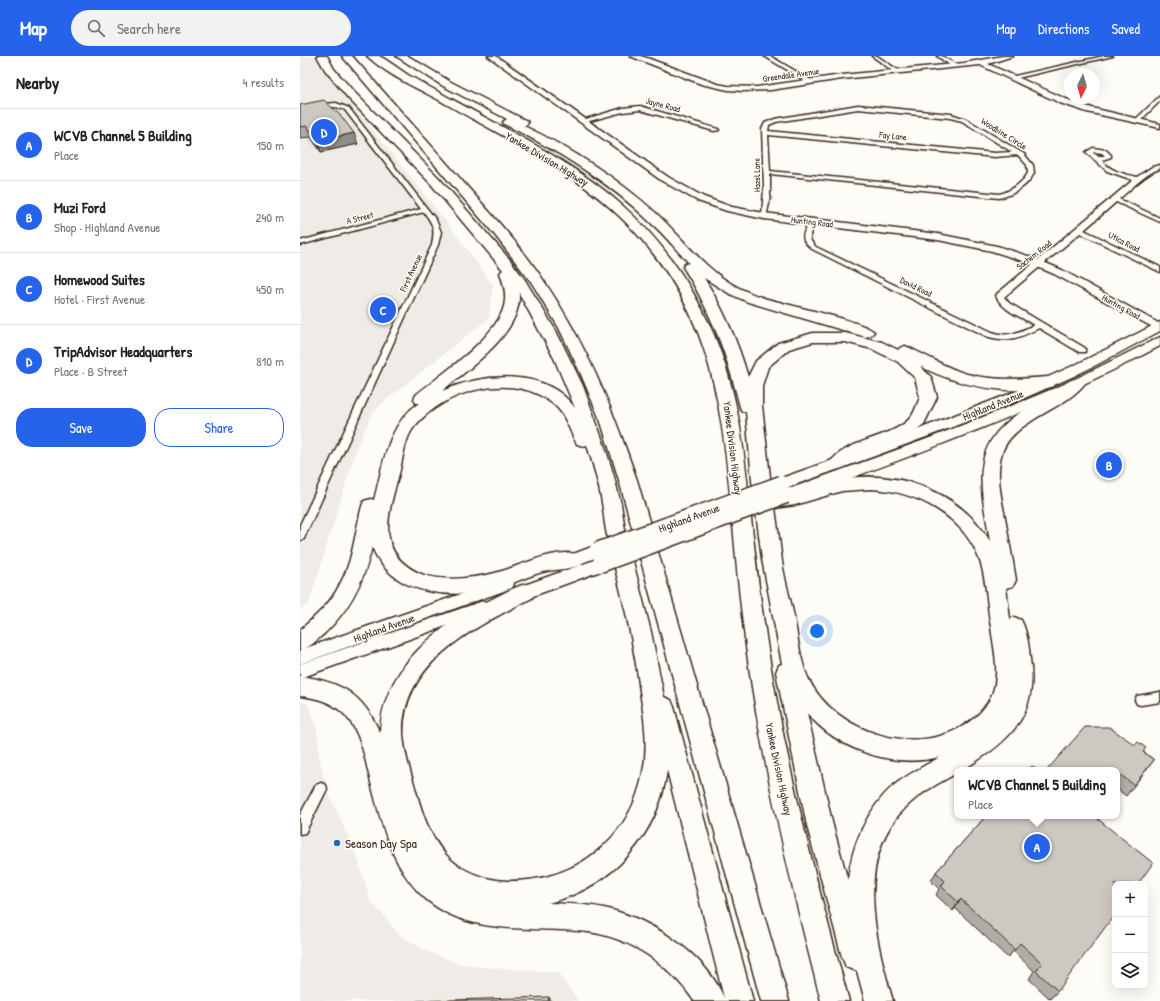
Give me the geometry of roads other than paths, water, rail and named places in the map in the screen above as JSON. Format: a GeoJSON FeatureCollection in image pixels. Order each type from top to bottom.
{"type":"FeatureCollection","features":[{"type":"Feature","properties":{"kind":"highway"},"geometry":{"type":"LineString","coordinates":[[322,56],[327,66],[362,109],[434,180],[499,255],[528,296],[550,334],[582,406],[596,448],[611,501],[615,528],[646,654],[656,722],[656,766],[652,786],[637,824],[612,856],[597,868],[575,881],[554,889],[510,895],[492,893],[467,886],[452,877],[439,866],[429,854],[420,840],[394,758],[391,740],[393,716],[402,691],[409,677],[420,662],[438,643],[465,624],[525,592]]}},
{"type":"Feature","properties":{"kind":"highway"},"geometry":{"type":"LineString","coordinates":[[326,56],[344,63],[439,162],[504,237],[538,282],[580,353],[605,411],[632,494],[775,1001]]}},
{"type":"Feature","properties":{"kind":"highway"},"geometry":{"type":"LineString","coordinates":[[373,56],[390,62],[411,75],[531,133],[580,159]]}},
{"type":"Feature","properties":{"kind":"highway","name":"Yankee Division Highway"},"geometry":{"type":"LineString","coordinates":[[373,56],[411,81],[553,160],[599,192],[632,221],[654,245],[681,284],[700,320],[718,365],[728,407],[752,614],[767,707],[795,845],[835,1001]]}},
{"type":"Feature","properties":{"kind":"highway"},"geometry":{"type":"LineString","coordinates":[[401,56],[447,84],[540,133],[580,159],[623,191],[705,272],[724,285],[768,304],[868,332],[939,369],[963,378],[995,384],[1048,382]]}},
{"type":"Feature","properties":{"kind":"highway"},"geometry":{"type":"LineString","coordinates":[[344,63],[361,89]]}},
{"type":"Feature","properties":{"kind":"highway"},"geometry":{"type":"LineString","coordinates":[[370,99],[416,148],[439,162]]}},
{"type":"Feature","properties":{"kind":"highway"},"geometry":{"type":"LineString","coordinates":[[658,224],[695,275],[721,323],[731,348],[740,378],[760,467],[776,582],[776,604],[781,640],[804,754],[835,884],[869,1001]]}},
{"type":"Feature","properties":{"kind":"highway"},"geometry":{"type":"LineString","coordinates":[[300,642],[330,614],[346,593],[353,580],[393,429],[408,410],[489,342],[499,331],[508,317],[513,302],[511,285],[504,268],[490,246]]}},
{"type":"Feature","properties":{"kind":"highway"},"geometry":{"type":"LineString","coordinates":[[760,467],[759,442],[754,406],[754,387],[760,367],[770,356],[788,344],[830,336],[868,341],[899,355],[919,373],[924,381],[928,393],[924,412],[912,426],[896,436],[862,449],[839,463]]}},
{"type":"Feature","properties":{"kind":"highway"},"geometry":{"type":"LineString","coordinates":[[574,560],[535,567],[490,582],[466,585],[440,585],[426,583],[410,578],[400,571],[384,555],[380,545],[378,532],[379,518],[399,442],[409,421],[437,399],[456,390],[479,384],[515,383],[534,387],[549,393],[564,405],[576,427],[591,461],[615,528]]}},
{"type":"Feature","properties":{"kind":"highway"},"geometry":{"type":"LineString","coordinates":[[879,1001],[864,948],[860,917],[862,872],[870,839],[881,819],[896,800],[923,780],[986,743],[998,733],[1015,708],[1020,691],[1022,674],[990,480],[989,470],[992,456],[1001,436],[1014,423],[1058,397],[1077,383]]}},
{"type":"Feature","properties":{"kind":"highway"},"geometry":{"type":"LineString","coordinates":[[776,582],[782,603],[792,662],[801,686],[813,704],[824,716],[839,728],[856,738],[876,746],[894,749],[920,750],[937,748],[955,743],[977,731],[990,718],[998,706],[1005,689],[1007,671],[994,578],[991,563],[983,544],[964,520],[948,507],[929,496],[910,489],[884,483],[867,482],[780,495]]}},
{"type":"Feature","properties":{"kind":"highway"},"geometry":{"type":"LineString","coordinates":[[646,654],[660,694],[739,1001]]}},
{"type":"Feature","properties":{"kind":"highway"},"geometry":{"type":"LineString","coordinates":[[300,686],[323,690],[336,696],[349,704],[362,720],[371,738],[405,851],[417,872],[436,890],[458,904],[483,913],[586,919],[620,926],[652,941],[670,954],[694,977],[711,1001]]}},
{"type":"Feature","properties":{"kind":"main road","name":"Hunting Road"},"geometry":{"type":"LineString","coordinates":[[491,56],[681,189],[718,205],[764,216],[963,241],[998,249],[1039,264],[1070,279],[1159,331]]}},
{"type":"Feature","properties":{"kind":"main road","name":"Greendale Avenue"},"geometry":{"type":"LineString","coordinates":[[633,56],[658,64],[701,82],[729,88],[770,88],[848,76],[980,63],[1063,101],[1090,110],[1160,126]]}},
{"type":"Feature","properties":{"kind":"main road"},"geometry":{"type":"LineString","coordinates":[[980,63],[1006,57]]}},
{"type":"Feature","properties":{"kind":"main road","name":"Highland Avenue"},"geometry":{"type":"LineString","coordinates":[[300,671],[391,641],[525,592],[598,558],[780,495],[839,463],[957,420],[1048,382],[1159,331]]}},
{"type":"Feature","properties":{"kind":"main road","name":"Highland Avenue"},"geometry":{"type":"LineString","coordinates":[[300,657],[574,560],[598,558],[961,431],[1106,370],[1159,331]]}},
{"type":"Feature","properties":{"kind":"street"},"geometry":{"type":"LineString","coordinates":[[766,56],[811,82]]}},
{"type":"Feature","properties":{"kind":"street"},"geometry":{"type":"LineString","coordinates":[[874,56],[898,72]]}},
{"type":"Feature","properties":{"kind":"street"},"geometry":{"type":"LineString","coordinates":[[939,56],[955,66]]}},
{"type":"Feature","properties":{"kind":"street"},"geometry":{"type":"LineString","coordinates":[[1013,77],[1111,56]]}},
{"type":"Feature","properties":{"kind":"street"},"geometry":{"type":"LineString","coordinates":[[1137,121],[1160,98]]}},
{"type":"Feature","properties":{"kind":"street","name":"First Avenue"},"geometry":{"type":"LineString","coordinates":[[300,111],[338,105],[348,110],[425,210],[437,227],[438,232],[437,240],[301,531]]}},
{"type":"Feature","properties":{"kind":"street","name":"Jayne Road"},"geometry":{"type":"LineString","coordinates":[[582,121],[623,110],[640,108],[652,110],[716,130]]}},
{"type":"Feature","properties":{"kind":"street","name":"Woodbine Circle"},"geometry":{"type":"LineString","coordinates":[[766,133],[767,124],[775,121],[848,108],[865,108],[957,117],[1019,153],[1028,161],[1031,168],[1031,174],[1024,183],[1008,194],[1001,196],[766,172]]}},
{"type":"Feature","properties":{"kind":"street","name":"Hazel Lane"},"geometry":{"type":"LineString","coordinates":[[764,216],[767,205],[766,133]]}},
{"type":"Feature","properties":{"kind":"street","name":"Fay Lane"},"geometry":{"type":"LineString","coordinates":[[766,133],[995,155],[1019,153]]}},
{"type":"Feature","properties":{"kind":"street"},"geometry":{"type":"LineString","coordinates":[[1098,158],[1100,163],[1108,169],[1139,180]]}},
{"type":"Feature","properties":{"kind":"street","name":"Sachem Road"},"geometry":{"type":"LineString","coordinates":[[1082,350],[1006,305],[1000,296],[1152,169],[1159,167]]}},
{"type":"Feature","properties":{"kind":"street"},"geometry":{"type":"LineString","coordinates":[[1116,200],[1160,220]]}},
{"type":"Feature","properties":{"kind":"street","name":"A Street"},"geometry":{"type":"LineString","coordinates":[[300,243],[425,210]]}},
{"type":"Feature","properties":{"kind":"street","name":"David Road"},"geometry":{"type":"LineString","coordinates":[[811,222],[806,238],[812,246],[993,336],[1012,338],[1039,325]]}},
{"type":"Feature","properties":{"kind":"street","name":"Utica Road"},"geometry":{"type":"LineString","coordinates":[[1079,230],[1160,270]]}},
{"type":"Feature","properties":{"kind":"street"},"geometry":{"type":"LineString","coordinates":[[1141,700],[1160,697]]}},
{"type":"Feature","properties":{"kind":"street"},"geometry":{"type":"LineString","coordinates":[[300,828],[321,789]]}},
{"type":"Feature","properties":{"kind":"place","name":"TripAdvisor Headquarters"},"geometry":{"type":"Point","coordinates":[324,132]}},
{"type":"Feature","properties":{"kind":"place","name":"Homewood Suites"},"geometry":{"type":"Point","coordinates":[383,310]}},
{"type":"Feature","properties":{"kind":"place","name":"Muzi Ford"},"geometry":{"type":"Point","coordinates":[1109,465]}},
{"type":"Feature","properties":{"kind":"place","name":"Season Day Spa"},"geometry":{"type":"Point","coordinates":[337,843]}},
{"type":"Feature","properties":{"kind":"place","name":"WCVB Channel 5 Building"},"geometry":{"type":"Point","coordinates":[1037,847]}}]}
